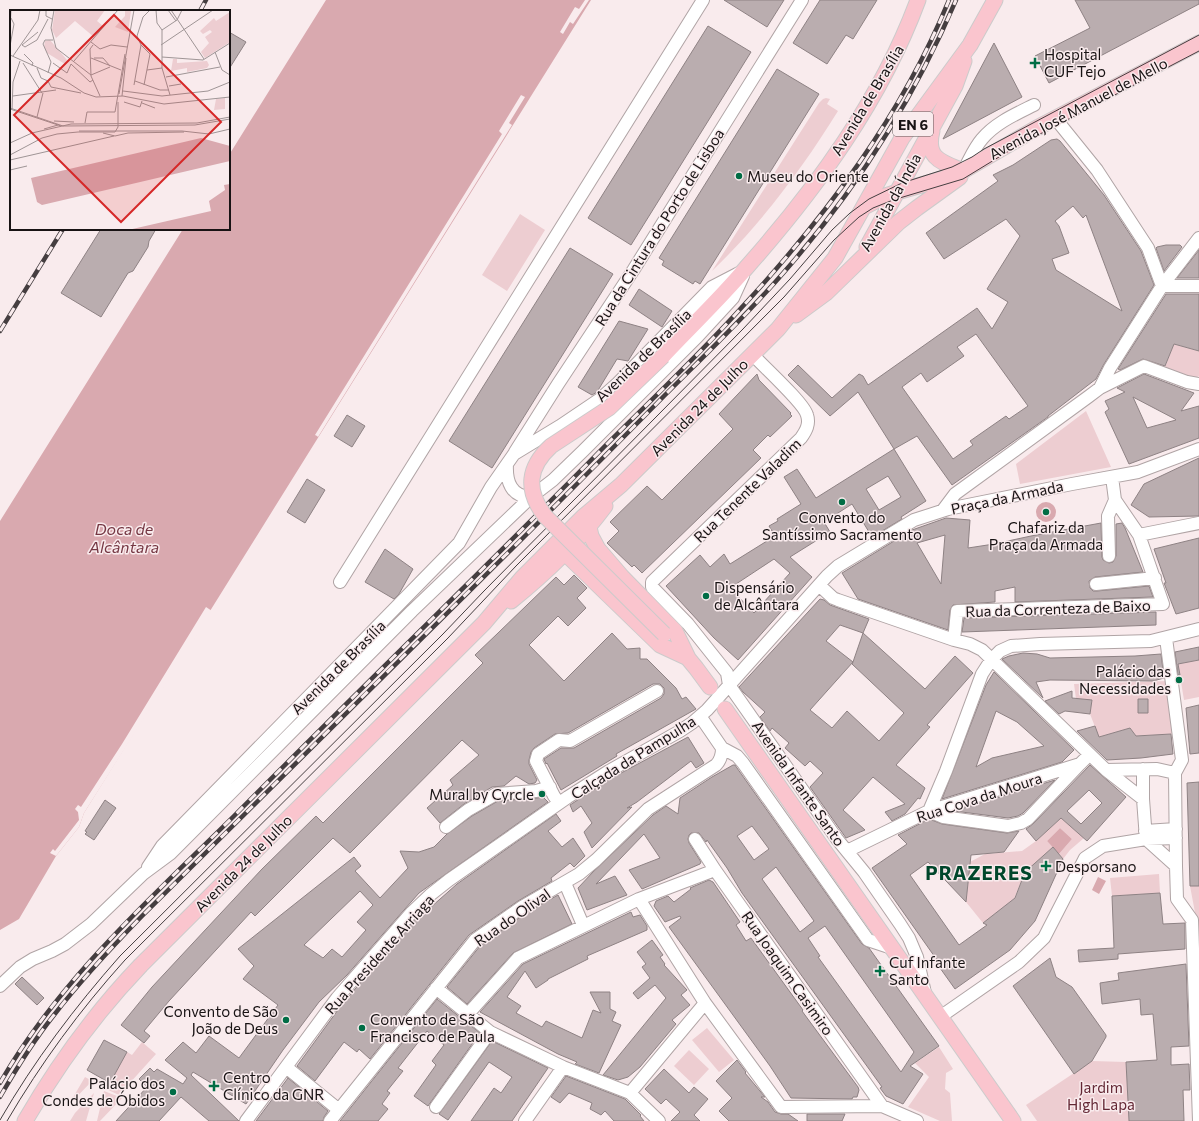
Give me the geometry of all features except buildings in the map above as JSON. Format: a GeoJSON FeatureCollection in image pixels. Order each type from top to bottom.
{"type":"FeatureCollection","features":[{"type":"Feature","properties":{"kind":"main road","name":"Avenida de Brasília"},"geometry":{"type":"LineString","coordinates":[[745,270],[793,213],[847,138],[898,49],[918,0]]}},
{"type":"Feature","properties":{"kind":"main road","name":"Avenida da Índia"},"geometry":{"type":"LineString","coordinates":[[864,207],[902,138],[970,46],[995,0]]}},
{"type":"Feature","properties":{"kind":"main road","name":"Avenida José Manuel de Mello"},"geometry":{"type":"LineString","coordinates":[[864,207],[885,196],[942,179],[963,171],[1055,118],[1199,43]]}},
{"type":"Feature","properties":{"kind":"main road","name":"Avenida da Índia"},"geometry":{"type":"LineString","coordinates":[[849,270],[869,242],[955,86],[970,46]]}},
{"type":"Feature","properties":{"kind":"main road"},"geometry":{"type":"LineString","coordinates":[[936,121],[930,144],[935,158],[963,171]]}},
{"type":"Feature","properties":{"kind":"main road","name":"Avenida José Manuel de Mello"},"geometry":{"type":"LineString","coordinates":[[849,270],[899,222],[979,162]]}},
{"type":"Feature","properties":{"kind":"main road","name":"Avenida 24 de Julho"},"geometry":{"type":"LineString","coordinates":[[778,329],[835,258],[864,207]]}},
{"type":"Feature","properties":{"kind":"main road"},"geometry":{"type":"LineString","coordinates":[[710,687],[688,658],[545,516],[535,499],[532,486],[533,472],[543,453],[609,408],[663,356],[745,270]]}},
{"type":"Feature","properties":{"kind":"main road","name":"Avenida 24 de Julho"},"geometry":{"type":"LineString","coordinates":[[25,1121],[62,1062],[96,1017],[127,980],[484,623],[522,578],[586,522],[620,485],[778,329],[826,293],[849,270]]}},
{"type":"Feature","properties":{"kind":"main road"},"geometry":{"type":"LineString","coordinates":[[586,522],[598,549],[622,577],[675,631],[688,658]]}},
{"type":"Feature","properties":{"kind":"main road","name":"Avenida 24 de Julho"},"geometry":{"type":"LineString","coordinates":[[484,623],[530,586],[564,552],[586,522]]}},
{"type":"Feature","properties":{"kind":"main road"},"geometry":{"type":"LineString","coordinates":[[564,552],[660,645],[688,658]]}},
{"type":"Feature","properties":{"kind":"main road","name":"Avenida Infante Santo"},"geometry":{"type":"LineString","coordinates":[[725,708],[892,948],[926,994],[940,1017],[1013,1121]]}},
{"type":"Feature","properties":{"kind":"street"},"geometry":{"type":"LineString","coordinates":[[340,582],[704,0]]}},
{"type":"Feature","properties":{"kind":"street","name":"Rua da Cintura do Porto de Lisboa"},"geometry":{"type":"LineString","coordinates":[[514,454],[634,269],[802,0]]}},
{"type":"Feature","properties":{"kind":"street","name":"Avenida José Manuel de Mello"},"geometry":{"type":"LineString","coordinates":[[963,171],[978,144],[987,134],[1006,120],[1034,104]]}},
{"type":"Feature","properties":{"kind":"street"},"geometry":{"type":"LineString","coordinates":[[1055,118],[1097,170],[1148,248],[1162,286]]}},
{"type":"Feature","properties":{"kind":"street"},"geometry":{"type":"LineString","coordinates":[[1100,388],[1110,368],[1162,286],[1199,238]]}},
{"type":"Feature","properties":{"kind":"street","name":"Avenida de Brasília"},"geometry":{"type":"LineString","coordinates":[[200,815],[272,733],[403,602],[459,543],[514,454],[600,399],[618,383],[712,287],[745,270]]}},
{"type":"Feature","properties":{"kind":"street","name":"Avenida de Brasília"},"geometry":{"type":"LineString","coordinates":[[0,986],[20,967],[33,959],[66,944],[91,924],[143,874],[162,846],[200,815],[281,742],[412,611],[531,497],[553,480],[584,451],[698,336],[733,298],[745,270]]}},
{"type":"Feature","properties":{"kind":"street"},"geometry":{"type":"LineString","coordinates":[[1162,286],[1199,286]]}},
{"type":"Feature","properties":{"kind":"street","name":"Rua Tenente Valadim"},"geometry":{"type":"LineString","coordinates":[[652,584],[655,579],[801,438],[807,428],[808,421],[805,409],[752,354]]}},
{"type":"Feature","properties":{"kind":"street","name":"Praça da Armada"},"geometry":{"type":"LineString","coordinates":[[943,510],[955,494],[1100,388],[1144,366],[1187,382],[1199,384]]}},
{"type":"Feature","properties":{"kind":"street","name":"Praça da Armada"},"geometry":{"type":"LineString","coordinates":[[943,510],[1138,472],[1199,449]]}},
{"type":"Feature","properties":{"kind":"street"},"geometry":{"type":"LineString","coordinates":[[507,464],[506,475],[512,488],[519,495],[531,497]]}},
{"type":"Feature","properties":{"kind":"street"},"geometry":{"type":"LineString","coordinates":[[1096,584],[1155,578],[1139,535],[1115,500],[1112,477]]}},
{"type":"Feature","properties":{"kind":"street"},"geometry":{"type":"LineString","coordinates":[[1109,556],[1108,516],[1115,500]]}},
{"type":"Feature","properties":{"kind":"street","name":"Calçada da Pampulha"},"geometry":{"type":"LineString","coordinates":[[559,803],[609,771],[680,731],[704,713],[832,571],[856,554],[914,520],[943,510]]}},
{"type":"Feature","properties":{"kind":"street"},"geometry":{"type":"LineString","coordinates":[[1139,535],[1199,523]]}},
{"type":"Feature","properties":{"kind":"street","name":"Rua da Correnteza de Baixo"},"geometry":{"type":"LineString","coordinates":[[954,640],[957,611],[1163,604],[1155,578]]}},
{"type":"Feature","properties":{"kind":"street","name":"Avenida Infante Santo"},"geometry":{"type":"LineString","coordinates":[[652,584],[654,590],[688,624],[727,673],[729,685],[837,839],[864,872],[909,938],[916,956],[926,994]]}},
{"type":"Feature","properties":{"kind":"street"},"geometry":{"type":"LineString","coordinates":[[819,585],[833,598],[838,600],[976,647],[1089,755],[1143,799]]}},
{"type":"Feature","properties":{"kind":"street"},"geometry":{"type":"LineString","coordinates":[[403,602],[412,611]]}},
{"type":"Feature","properties":{"kind":"street"},"geometry":{"type":"LineString","coordinates":[[1080,764],[1028,820],[1021,823],[1008,826],[943,817],[929,812],[982,674],[991,660],[1000,651],[1012,646],[1040,644],[1151,641],[1199,629]]}},
{"type":"Feature","properties":{"kind":"street"},"geometry":{"type":"LineString","coordinates":[[1166,638],[1182,760],[1175,773],[1176,866],[1178,899],[1192,920],[1199,1121]]}},
{"type":"Feature","properties":{"kind":"street"},"geometry":{"type":"LineString","coordinates":[[559,803],[536,761],[538,754],[559,740],[570,742],[657,692]]}},
{"type":"Feature","properties":{"kind":"street"},"geometry":{"type":"LineString","coordinates":[[704,713],[722,748],[737,756],[743,763],[868,940],[892,948]]}},
{"type":"Feature","properties":{"kind":"street"},"geometry":{"type":"LineString","coordinates":[[272,733],[281,742]]}},
{"type":"Feature","properties":{"kind":"street","name":"Rua do Olival"},"geometry":{"type":"LineString","coordinates":[[330,1121],[475,940],[522,907],[565,883],[596,860],[648,809],[716,765],[720,761],[722,748]]}},
{"type":"Feature","properties":{"kind":"street","name":"Rua Cova da Moura"},"geometry":{"type":"LineString","coordinates":[[847,851],[929,812],[1080,764],[1089,755]]}},
{"type":"Feature","properties":{"kind":"street"},"geometry":{"type":"LineString","coordinates":[[1143,769],[1145,835],[1176,866]]}},
{"type":"Feature","properties":{"kind":"street"},"geometry":{"type":"LineString","coordinates":[[1106,770],[1157,769],[1175,773]]}},
{"type":"Feature","properties":{"kind":"street"},"geometry":{"type":"LineString","coordinates":[[446,827],[468,810],[496,794],[536,791],[550,787]]}},
{"type":"Feature","properties":{"kind":"street","name":"Rua Presidente Arriaga"},"geometry":{"type":"LineString","coordinates":[[246,1121],[337,998],[421,903],[449,880],[559,803]]}},
{"type":"Feature","properties":{"kind":"street"},"geometry":{"type":"LineString","coordinates":[[940,1017],[1019,962],[1044,938],[1085,858],[1103,846],[1145,835],[1176,834]]}},
{"type":"Feature","properties":{"kind":"street","name":"Rua Joaquim Casimiro"},"geometry":{"type":"LineString","coordinates":[[695,839],[715,870],[882,1106]]}},
{"type":"Feature","properties":{"kind":"street"},"geometry":{"type":"LineString","coordinates":[[468,1014],[518,958],[639,899],[715,870]]}},
{"type":"Feature","properties":{"kind":"street"},"geometry":{"type":"LineString","coordinates":[[565,883],[583,925]]}},
{"type":"Feature","properties":{"kind":"street"},"geometry":{"type":"LineString","coordinates":[[639,899],[705,1003],[781,1107],[882,1106],[918,1121]]}},
{"type":"Feature","properties":{"kind":"street"},"geometry":{"type":"LineString","coordinates":[[436,988],[490,1032],[563,1067],[630,1093],[659,1121]]}},
{"type":"Feature","properties":{"kind":"street"},"geometry":{"type":"LineString","coordinates":[[630,1093],[705,1003]]}},
{"type":"Feature","properties":{"kind":"street"},"geometry":{"type":"LineString","coordinates":[[436,1107],[490,1032]]}},
{"type":"Feature","properties":{"kind":"street"},"geometry":{"type":"LineString","coordinates":[[286,1067],[339,1110]]}},
{"type":"Feature","properties":{"kind":"street"},"geometry":{"type":"LineString","coordinates":[[525,1121],[563,1067]]}},
{"type":"Feature","properties":{"kind":"green space"},"geometry":{"type":"Polygon","coordinates":[[[826,98],[830,99],[827,104],[838,111],[824,133],[795,175],[764,215],[712,271],[819,103],[826,98]]]}},
{"type":"Feature","properties":{"kind":"green space"},"geometry":{"type":"Polygon","coordinates":[[[520,214],[545,230],[507,291],[482,275],[520,214]]]}},
{"type":"Feature","properties":{"kind":"green space"},"geometry":{"type":"Polygon","coordinates":[[[1174,344],[1199,351],[1199,376],[1195,378],[1165,367],[1174,344]]]}},
{"type":"Feature","properties":{"kind":"green space"},"geometry":{"type":"Polygon","coordinates":[[[1086,411],[1111,467],[1020,484],[1016,464],[1086,411]]]}},
{"type":"Feature","properties":{"kind":"green space"},"geometry":{"type":"Polygon","coordinates":[[[1199,660],[1199,697],[1184,700],[1178,664],[1199,660]]]}},
{"type":"Feature","properties":{"kind":"green space"},"geometry":{"type":"Polygon","coordinates":[[[1168,681],[1172,734],[1136,736],[1130,728],[1099,737],[1090,714],[1092,701],[1076,699],[1074,684],[1168,681]],[[1138,699],[1138,713],[1148,713],[1148,699],[1138,699]]]}},
{"type":"Feature","properties":{"kind":"green space"},"geometry":{"type":"Polygon","coordinates":[[[1061,818],[1084,838],[1070,850],[1063,859],[1059,854],[1072,839],[1060,828],[1047,841],[1053,847],[1025,872],[1014,899],[983,923],[966,902],[970,862],[985,854],[1022,851],[1036,841],[1061,818]]]}},
{"type":"Feature","properties":{"kind":"green space"},"geometry":{"type":"Polygon","coordinates":[[[1159,874],[1160,893],[1112,896],[1110,878],[1159,874]]]}},
{"type":"Feature","properties":{"kind":"green space"},"geometry":{"type":"Polygon","coordinates":[[[1190,886],[1199,886],[1199,996],[1197,923],[1190,886]]]}},
{"type":"Feature","properties":{"kind":"green space"},"geometry":{"type":"Polygon","coordinates":[[[707,1028],[734,1060],[719,1072],[692,1040],[707,1028]]]}},
{"type":"Feature","properties":{"kind":"green space"},"geometry":{"type":"Polygon","coordinates":[[[142,1042],[156,1054],[119,1095],[106,1089],[127,1052],[132,1055],[142,1042]]]}},
{"type":"Feature","properties":{"kind":"green space"},"geometry":{"type":"Polygon","coordinates":[[[939,1047],[953,1069],[946,1073],[945,1089],[950,1093],[952,1121],[940,1121],[908,1107],[929,1077],[915,1063],[939,1047]]]}},
{"type":"Feature","properties":{"kind":"green space"},"geometry":{"type":"Polygon","coordinates":[[[689,1050],[709,1069],[694,1085],[674,1066],[689,1050]]]}},
{"type":"Feature","properties":{"kind":"green space","name":"Jardim High Lapa"},"geometry":{"type":"Polygon","coordinates":[[[1092,1061],[1126,1062],[1129,1121],[1037,1121],[1026,1105],[1092,1061]]]}},
{"type":"Feature","properties":{"kind":"green space"},"geometry":{"type":"Polygon","coordinates":[[[85,1077],[92,1081],[68,1106],[85,1077]]]}},
{"type":"Feature","properties":{"kind":"green space"},"geometry":{"type":"Polygon","coordinates":[[[104,1091],[122,1098],[100,1121],[97,1121],[104,1091]]]}},
{"type":"Feature","properties":{"kind":"green space"},"geometry":{"type":"Polygon","coordinates":[[[94,1093],[86,1121],[70,1121],[75,1113],[94,1093]]]}},
{"type":"Feature","properties":{"kind":"water","name":"Doca de Alcântara"},"geometry":{"type":"Polygon","coordinates":[[[326,0],[591,0],[84,813],[79,827],[56,856],[19,919],[0,930],[0,521],[182,230],[230,230],[230,153],[326,0]]]}},
{"type":"Feature","properties":{"kind":"water","name":"Chafariz da Praça da Armada"},"geometry":{"type":"Polygon","coordinates":[[[1046,502],[1053,505],[1056,512],[1053,519],[1046,522],[1039,519],[1036,512],[1039,505],[1046,502]]]}},
{"type":"Feature","properties":{"kind":"water"},"geometry":{"type":"Polygon","coordinates":[[[1060,828],[1072,839],[1059,854],[1047,841],[1060,828]]]}},
{"type":"Feature","properties":{"kind":"water"},"geometry":{"type":"Polygon","coordinates":[[[1098,877],[1106,881],[1099,894],[1092,890],[1098,877]]]}},
{"type":"Feature","properties":{"kind":"pier"},"geometry":{"type":"Polygon","coordinates":[[[585,0],[589,0],[573,24],[570,22],[563,34],[560,32],[575,7],[579,9],[585,0]]]}},
{"type":"Feature","properties":{"kind":"pier"},"geometry":{"type":"Polygon","coordinates":[[[521,95],[525,97],[509,123],[512,125],[318,437],[315,435],[502,134],[499,131],[521,95]]]}},
{"type":"Feature","properties":{"kind":"pier"},"geometry":{"type":"Polygon","coordinates":[[[206,607],[212,611],[84,813],[79,827],[56,856],[50,853],[53,849],[55,851],[79,820],[78,812],[75,809],[78,805],[81,807],[122,744],[206,607]]]}},
{"type":"Feature","properties":{"kind":"tram line"},"geometry":{"type":"LineString","coordinates":[[0,1120],[13,1098],[56,1035],[120,956],[443,634],[743,329],[790,279],[832,230],[850,213],[869,199],[902,183],[952,167],[972,157],[984,149],[1199,35]]}},
{"type":"Feature","properties":{"kind":"tram line"},"geometry":{"type":"LineString","coordinates":[[7,1121],[47,1058],[92,998],[125,960],[448,638],[516,566],[784,297],[834,240],[859,217],[873,208],[893,200],[963,179],[1017,146],[1199,51]]}},
{"type":"Feature","properties":{"kind":"railway"},"geometry":{"type":"LineString","coordinates":[[201,10],[206,0]]}},
{"type":"Feature","properties":{"kind":"railway"},"geometry":{"type":"LineString","coordinates":[[0,1083],[24,1045],[50,1010],[78,975],[108,942],[692,360],[774,272],[832,200],[860,162],[885,124],[909,84],[949,0]]}},
{"type":"Feature","properties":{"kind":"railway"},"geometry":{"type":"LineString","coordinates":[[0,1097],[12,1076],[47,1025],[96,964],[142,916],[599,462],[741,319],[785,271],[835,209],[881,143],[921,73],[956,0]]}},
{"type":"Feature","properties":{"kind":"railway"},"geometry":{"type":"LineString","coordinates":[[0,331],[62,230]]}},
{"type":"Feature","properties":{"kind":"place","name":"Hospital CUF Tejo"},"geometry":{"type":"Point","coordinates":[1035,63]}},
{"type":"Feature","properties":{"kind":"place","name":"Museu do Oriente"},"geometry":{"type":"Point","coordinates":[739,176]}},
{"type":"Feature","properties":{"kind":"place","name":"Convento do Santíssimo Sacramento"},"geometry":{"type":"Point","coordinates":[842,502]}},
{"type":"Feature","properties":{"kind":"place","name":"Chafariz da Praça da Armada"},"geometry":{"type":"Point","coordinates":[1046,512]}},
{"type":"Feature","properties":{"kind":"place","name":"Dispensário de Alcântara"},"geometry":{"type":"Point","coordinates":[706,596]}},
{"type":"Feature","properties":{"kind":"place","name":"Palácio das Necessidades"},"geometry":{"type":"Point","coordinates":[1179,680]}},
{"type":"Feature","properties":{"kind":"place","name":"Mural by Cyrcle"},"geometry":{"type":"Point","coordinates":[542,794]}},
{"type":"Feature","properties":{"kind":"place","name":"Desporsano"},"geometry":{"type":"Point","coordinates":[1046,866]}},
{"type":"Feature","properties":{"kind":"place","name":"Cuf Infante Santo"},"geometry":{"type":"Point","coordinates":[880,971]}},
{"type":"Feature","properties":{"kind":"place","name":"Convento de São João de Deus"},"geometry":{"type":"Point","coordinates":[286,1020]}},
{"type":"Feature","properties":{"kind":"place","name":"Convento de São Francisco de Paula"},"geometry":{"type":"Point","coordinates":[362,1028]}},
{"type":"Feature","properties":{"kind":"place","name":"Centro Clínico da GNR"},"geometry":{"type":"Point","coordinates":[214,1086]}},
{"type":"Feature","properties":{"kind":"place","name":"Palácio dos Condes de Óbidos"},"geometry":{"type":"Point","coordinates":[173,1092]}},
{"type":"Feature","properties":{"kind":"district","name":"PRAZERES"},"geometry":{"type":"Point","coordinates":[979,872]}}]}
